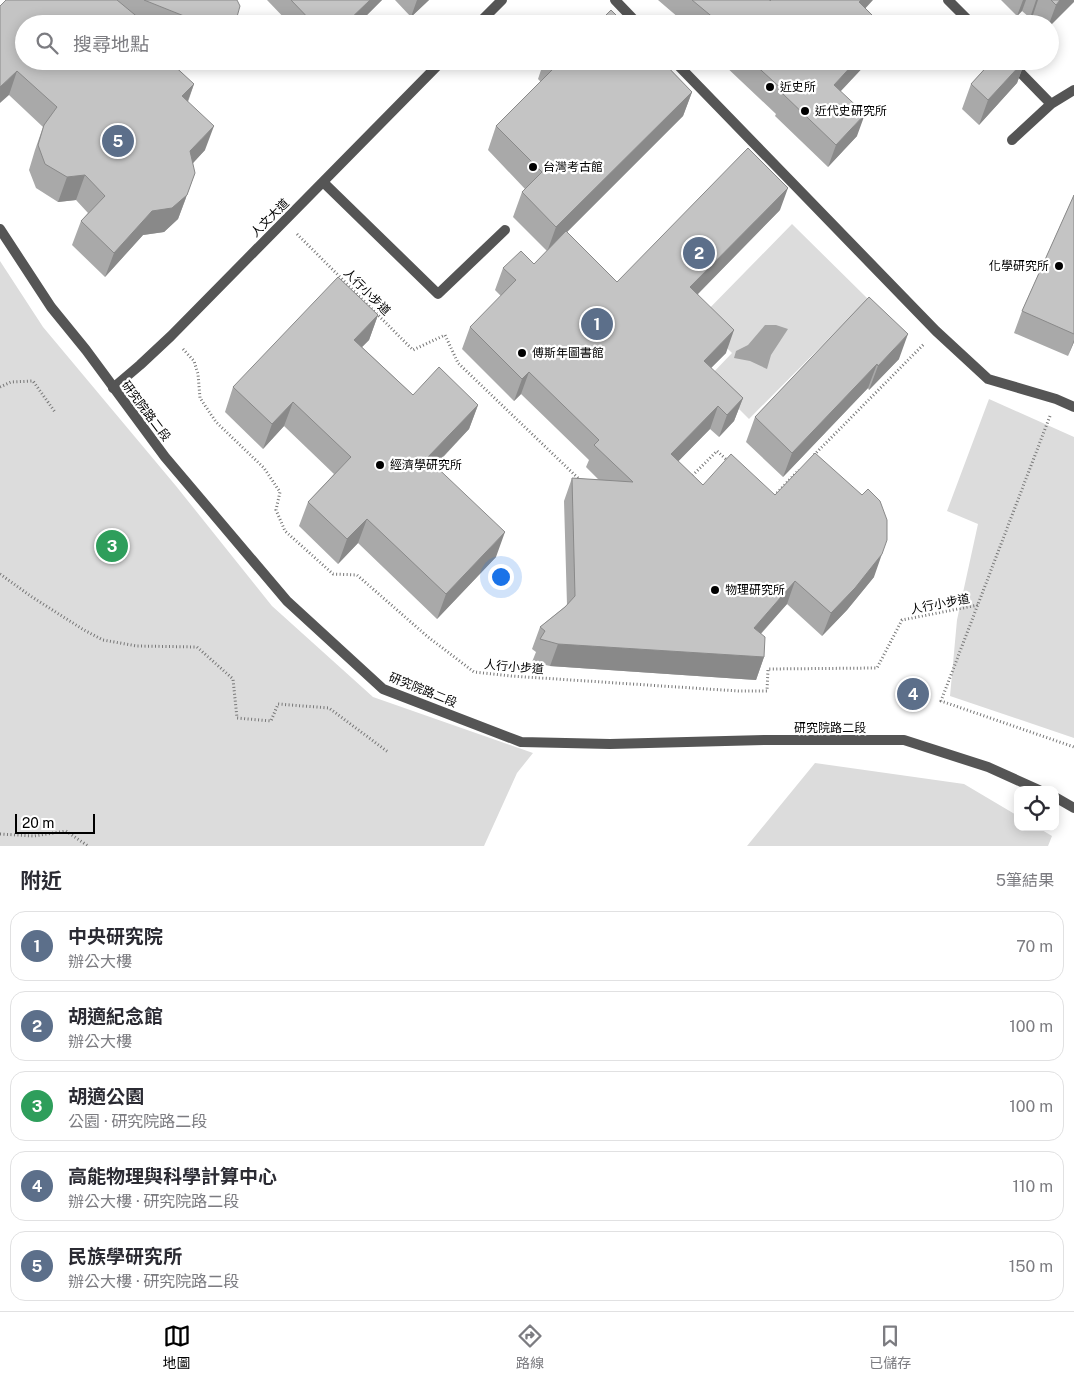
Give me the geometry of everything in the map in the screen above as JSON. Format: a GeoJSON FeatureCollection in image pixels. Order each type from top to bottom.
{"type":"FeatureCollection","features":[{"type":"Feature","properties":{"kind":"street"},"geometry":{"type":"LineString","coordinates":[[487,15],[502,0]]}},
{"type":"Feature","properties":{"kind":"street"},"geometry":{"type":"LineString","coordinates":[[615,0],[629,15]]}},
{"type":"Feature","properties":{"kind":"street"},"geometry":{"type":"LineString","coordinates":[[948,0],[963,15]]}},
{"type":"Feature","properties":{"kind":"street","name":"人文大道"},"geometry":{"type":"LineString","coordinates":[[113,388],[171,336],[433,70]]}},
{"type":"Feature","properties":{"kind":"street"},"geometry":{"type":"LineString","coordinates":[[683,70],[936,331],[988,379],[1056,399],[1074,407]]}},
{"type":"Feature","properties":{"kind":"street"},"geometry":{"type":"LineString","coordinates":[[1018,70],[1051,104]]}},
{"type":"Feature","properties":{"kind":"street"},"geometry":{"type":"LineString","coordinates":[[1012,140],[1051,104],[1074,90]]}},
{"type":"Feature","properties":{"kind":"street"},"geometry":{"type":"LineString","coordinates":[[323,182],[438,294],[505,230]]}},
{"type":"Feature","properties":{"kind":"street","name":"研究院路二段"},"geometry":{"type":"LineString","coordinates":[[0,229],[52,307],[165,457],[287,601],[383,689],[521,742],[610,744],[774,740],[904,740],[988,767],[1031,786]]}},
{"type":"Feature","properties":{"kind":"street"},"geometry":{"type":"LineString","coordinates":[[1059,799],[1074,808]]}},
{"type":"Feature","properties":{"kind":"path","name":"人行小步道"},"geometry":{"type":"LineString","coordinates":[[291,228],[413,350],[445,335],[458,363],[583,483]]}},
{"type":"Feature","properties":{"kind":"path"},"geometry":{"type":"LineString","coordinates":[[811,458],[936,331]]}},
{"type":"Feature","properties":{"kind":"path","name":"人行小步道"},"geometry":{"type":"LineString","coordinates":[[171,336],[194,361],[198,374],[200,398],[216,422],[264,468],[280,492],[276,510],[285,531],[333,574],[357,575],[428,637],[474,672],[531,678],[738,691],[767,691],[768,669],[877,668],[902,620],[978,605]]}},
{"type":"Feature","properties":{"kind":"path"},"geometry":{"type":"LineString","coordinates":[[0,387],[10,382],[33,381],[54,412]]}},
{"type":"Feature","properties":{"kind":"path"},"geometry":{"type":"LineString","coordinates":[[1056,399],[941,701],[1074,747]]}},
{"type":"Feature","properties":{"kind":"path"},"geometry":{"type":"LineString","coordinates":[[684,485],[717,451],[730,464]]}},
{"type":"Feature","properties":{"kind":"path"},"geometry":{"type":"LineString","coordinates":[[770,500],[804,465]]}},
{"type":"Feature","properties":{"kind":"path"},"geometry":{"type":"LineString","coordinates":[[0,574],[32,598],[104,640],[137,646],[197,647],[233,679],[237,718],[271,721],[278,704],[329,708],[388,752]]}},
{"type":"Feature","properties":{"kind":"path"},"geometry":{"type":"LineString","coordinates":[[0,834],[34,836],[66,831],[88,846]]}},
{"type":"Feature","properties":{"kind":"shaded area"},"geometry":{"type":"Polygon","coordinates":[[[792,224],[868,299],[749,419],[708,378],[732,353],[698,320],[792,224]]]}},
{"type":"Feature","properties":{"kind":"shaded area"},"geometry":{"type":"Polygon","coordinates":[[[0,261],[43,327],[176,486],[272,606],[373,697],[533,753],[517,773],[484,846],[0,846],[0,261]]]}},
{"type":"Feature","properties":{"kind":"shaded area"},"geometry":{"type":"Polygon","coordinates":[[[765,325],[776,325],[788,329],[771,355],[767,369],[750,361],[734,358],[736,351],[748,345],[765,325]]]}},
{"type":"Feature","properties":{"kind":"shaded area"},"geometry":{"type":"Polygon","coordinates":[[[989,399],[1074,437],[1074,738],[950,696],[957,620],[978,524],[947,511],[989,399]]]}},
{"type":"Feature","properties":{"kind":"shaded area"},"geometry":{"type":"Polygon","coordinates":[[[815,763],[964,784],[1014,814],[1014,831],[1044,831],[1052,836],[1048,846],[747,846],[815,763]]]}},
{"type":"Feature","properties":{"kind":"building"},"geometry":{"type":"Polygon","coordinates":[[[6,0],[117,0],[135,15],[15,15],[15,70],[179,70],[194,84],[182,96],[214,126],[190,151],[195,173],[187,195],[172,208],[152,211],[114,253],[81,221],[105,196],[85,175],[67,177],[45,164],[38,145],[44,125],[57,107],[17,71],[0,87],[0,6],[6,0]]]}},
{"type":"Feature","properties":{"kind":"building"},"geometry":{"type":"Polygon","coordinates":[[[144,0],[237,0],[240,6],[238,15],[182,15],[144,0]]]}},
{"type":"Feature","properties":{"kind":"building"},"geometry":{"type":"Polygon","coordinates":[[[291,0],[370,0],[354,15],[305,15],[291,0]]]}},
{"type":"Feature","properties":{"kind":"building"},"geometry":{"type":"Polygon","coordinates":[[[692,0],[861,0],[859,2],[872,15],[710,15],[692,0]]]}},
{"type":"Feature","properties":{"kind":"building"},"geometry":{"type":"Polygon","coordinates":[[[1051,0],[1060,0],[1056,5],[1051,0]]]}},
{"type":"Feature","properties":{"kind":"building"},"geometry":{"type":"Polygon","coordinates":[[[611,10],[616,15],[606,15],[611,10]]]}},
{"type":"Feature","properties":{"kind":"building","name":"台灣考古館"},"geometry":{"type":"Polygon","coordinates":[[[552,70],[671,70],[692,92],[556,227],[522,192],[542,172],[496,126],[552,70]]]}},
{"type":"Feature","properties":{"kind":"building"},"geometry":{"type":"Polygon","coordinates":[[[761,70],[848,70],[834,85],[865,114],[836,145],[783,94],[785,92],[761,70]]]}},
{"type":"Feature","properties":{"kind":"building"},"geometry":{"type":"Polygon","coordinates":[[[984,70],[1016,70],[988,100],[971,84],[984,70]]]}},
{"type":"Feature","properties":{"kind":"building"},"geometry":{"type":"Polygon","coordinates":[[[748,148],[788,188],[690,287],[734,330],[704,361],[743,398],[727,415],[718,406],[671,454],[703,485],[731,454],[775,495],[815,453],[862,495],[868,489],[880,501],[887,520],[887,540],[882,554],[855,588],[831,613],[795,581],[754,628],[765,637],[764,657],[558,644],[540,639],[545,631],[540,627],[565,607],[575,596],[572,478],[633,482],[594,445],[599,440],[529,372],[522,379],[470,327],[516,280],[503,268],[521,251],[534,264],[566,231],[617,282],[748,148]]]}},
{"type":"Feature","properties":{"kind":"building","name":"化學研究所"},"geometry":{"type":"Polygon","coordinates":[[[1074,195],[1074,334],[1022,311],[1074,195]]]}},
{"type":"Feature","properties":{"kind":"building","name":"經濟學研究所"},"geometry":{"type":"Polygon","coordinates":[[[338,277],[378,315],[354,340],[413,395],[439,367],[478,405],[427,458],[505,532],[446,594],[367,519],[347,539],[308,502],[351,457],[293,402],[272,424],[233,387],[338,277]]]}},
{"type":"Feature","properties":{"kind":"building"},"geometry":{"type":"Polygon","coordinates":[[[869,297],[908,334],[792,453],[755,417],[869,297]]]}},
{"type":"Feature","properties":{"kind":"place","name":"近史所"},"geometry":{"type":"Point","coordinates":[770,87]}},
{"type":"Feature","properties":{"kind":"place","name":"近代史研究所"},"geometry":{"type":"Point","coordinates":[805,111]}},
{"type":"Feature","properties":{"kind":"place","name":"民族學研究所"},"geometry":{"type":"Point","coordinates":[118,141]}},
{"type":"Feature","properties":{"kind":"place","name":"台灣考古館"},"geometry":{"type":"Point","coordinates":[533,167]}},
{"type":"Feature","properties":{"kind":"place","name":"胡適紀念館"},"geometry":{"type":"Point","coordinates":[699,253]}},
{"type":"Feature","properties":{"kind":"place","name":"化學研究所"},"geometry":{"type":"Point","coordinates":[1059,266]}},
{"type":"Feature","properties":{"kind":"place","name":"中央研究院"},"geometry":{"type":"Point","coordinates":[597,324]}},
{"type":"Feature","properties":{"kind":"place","name":"傅斯年圖書館"},"geometry":{"type":"Point","coordinates":[522,353]}},
{"type":"Feature","properties":{"kind":"place","name":"經濟學研究所"},"geometry":{"type":"Point","coordinates":[380,465]}},
{"type":"Feature","properties":{"kind":"place","name":"胡適公園"},"geometry":{"type":"Point","coordinates":[112,546]}},
{"type":"Feature","properties":{"kind":"place","name":"物理研究所"},"geometry":{"type":"Point","coordinates":[715,590]}},
{"type":"Feature","properties":{"kind":"place","name":"高能物理與科學計算中心"},"geometry":{"type":"Point","coordinates":[913,694]}}]}
